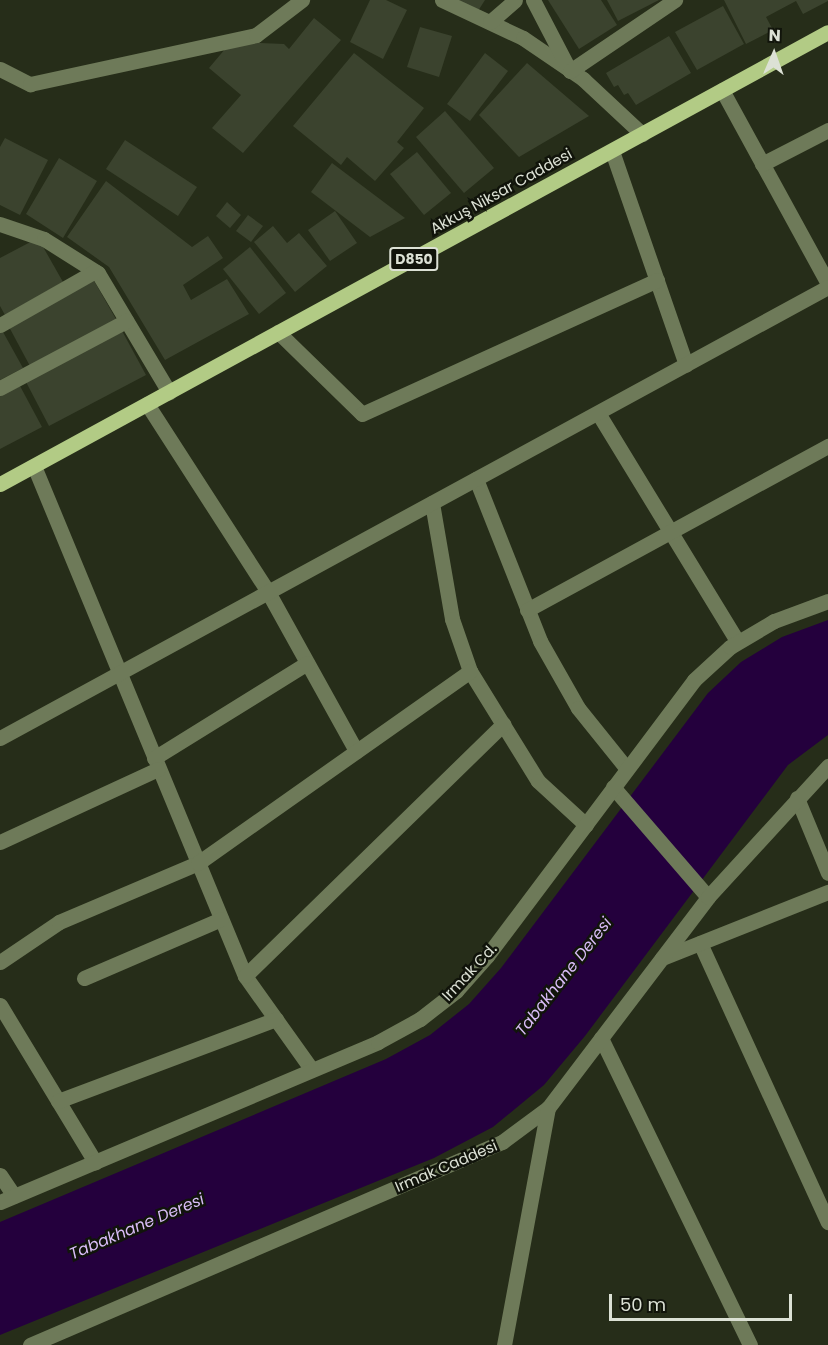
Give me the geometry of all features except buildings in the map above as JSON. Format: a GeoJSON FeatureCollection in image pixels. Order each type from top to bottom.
{"type":"FeatureCollection","features":[{"type":"Feature","properties":{"kind":"main road","name":"Akkuş Niksar Caddesi"},"geometry":{"type":"LineString","coordinates":[[0,484],[828,32]]}},
{"type":"Feature","properties":{"kind":"street"},"geometry":{"type":"LineString","coordinates":[[0,69],[30,84],[256,35],[302,0]]}},
{"type":"Feature","properties":{"kind":"street"},"geometry":{"type":"LineString","coordinates":[[442,0],[523,38],[570,71],[642,134]]}},
{"type":"Feature","properties":{"kind":"street"},"geometry":{"type":"LineString","coordinates":[[490,22],[515,0]]}},
{"type":"Feature","properties":{"kind":"street"},"geometry":{"type":"LineString","coordinates":[[533,0],[570,71]]}},
{"type":"Feature","properties":{"kind":"street"},"geometry":{"type":"LineString","coordinates":[[570,71],[675,0]]}},
{"type":"Feature","properties":{"kind":"street"},"geometry":{"type":"LineString","coordinates":[[0,738],[686,365],[828,285],[821,255],[762,164],[722,90]]}},
{"type":"Feature","properties":{"kind":"street"},"geometry":{"type":"LineString","coordinates":[[762,164],[828,130]]}},
{"type":"Feature","properties":{"kind":"street"},"geometry":{"type":"LineString","coordinates":[[612,151],[686,365]]}},
{"type":"Feature","properties":{"kind":"street"},"geometry":{"type":"LineString","coordinates":[[1,225],[44,240],[95,271],[169,392]]}},
{"type":"Feature","properties":{"kind":"street"},"geometry":{"type":"LineString","coordinates":[[0,326],[95,271]]}},
{"type":"Feature","properties":{"kind":"street"},"geometry":{"type":"LineString","coordinates":[[278,333],[362,414],[657,280]]}},
{"type":"Feature","properties":{"kind":"street"},"geometry":{"type":"LineString","coordinates":[[0,388],[126,321]]}},
{"type":"Feature","properties":{"kind":"street"},"geometry":{"type":"LineString","coordinates":[[147,404],[268,592],[356,751]]}},
{"type":"Feature","properties":{"kind":"street"},"geometry":{"type":"LineString","coordinates":[[598,413],[738,642]]}},
{"type":"Feature","properties":{"kind":"street"},"geometry":{"type":"LineString","coordinates":[[527,610],[828,446]]}},
{"type":"Feature","properties":{"kind":"street"},"geometry":{"type":"LineString","coordinates":[[34,466],[118,674],[245,975],[312,1070]]}},
{"type":"Feature","properties":{"kind":"street"},"geometry":{"type":"LineString","coordinates":[[476,479],[540,641],[578,708],[627,769]]}},
{"type":"Feature","properties":{"kind":"street"},"geometry":{"type":"LineString","coordinates":[[432,503],[452,619],[470,671],[538,781],[586,825]]}},
{"type":"Feature","properties":{"kind":"street","name":"Irmak Cd."},"geometry":{"type":"LineString","coordinates":[[7,1199],[312,1070],[420,1019],[456,991],[487,956],[694,680],[738,642],[774,621],[828,601]]}},
{"type":"Feature","properties":{"kind":"street"},"geometry":{"type":"LineString","coordinates":[[0,842],[156,764],[307,663]]}},
{"type":"Feature","properties":{"kind":"street"},"geometry":{"type":"LineString","coordinates":[[0,962],[60,922],[198,863],[470,671]]}},
{"type":"Feature","properties":{"kind":"street"},"geometry":{"type":"LineString","coordinates":[[245,975],[503,724]]}},
{"type":"Feature","properties":{"kind":"street","name":"Irmak Caddesi"},"geometry":{"type":"LineString","coordinates":[[30,1345],[502,1142],[548,1108],[708,897],[796,798],[828,766]]}},
{"type":"Feature","properties":{"kind":"street"},"geometry":{"type":"LineString","coordinates":[[613,787],[708,897]]}},
{"type":"Feature","properties":{"kind":"street"},"geometry":{"type":"LineString","coordinates":[[796,798],[828,873]]}},
{"type":"Feature","properties":{"kind":"street"},"geometry":{"type":"LineString","coordinates":[[662,958],[828,892]]}},
{"type":"Feature","properties":{"kind":"street"},"geometry":{"type":"LineString","coordinates":[[84,978],[221,919]]}},
{"type":"Feature","properties":{"kind":"street"},"geometry":{"type":"LineString","coordinates":[[700,943],[828,1222]]}},
{"type":"Feature","properties":{"kind":"street"},"geometry":{"type":"LineString","coordinates":[[0,1005],[95,1162]]}},
{"type":"Feature","properties":{"kind":"street"},"geometry":{"type":"LineString","coordinates":[[58,1101],[276,1019]]}},
{"type":"Feature","properties":{"kind":"street"},"geometry":{"type":"LineString","coordinates":[[601,1038],[750,1345]]}},
{"type":"Feature","properties":{"kind":"street"},"geometry":{"type":"LineString","coordinates":[[504,1345],[548,1108]]}},
{"type":"Feature","properties":{"kind":"street"},"geometry":{"type":"LineString","coordinates":[[0,1175],[7,1199]]}},
{"type":"Feature","properties":{"kind":"water","name":"Tabakhane Deresi"},"geometry":{"type":"Polygon","coordinates":[[[828,620],[828,735],[788,765],[585,1036],[544,1085],[493,1127],[434,1158],[0,1335],[0,1222],[386,1059],[430,1035],[469,1004],[501,968],[708,693],[741,662],[782,637],[828,620]]]}}]}
